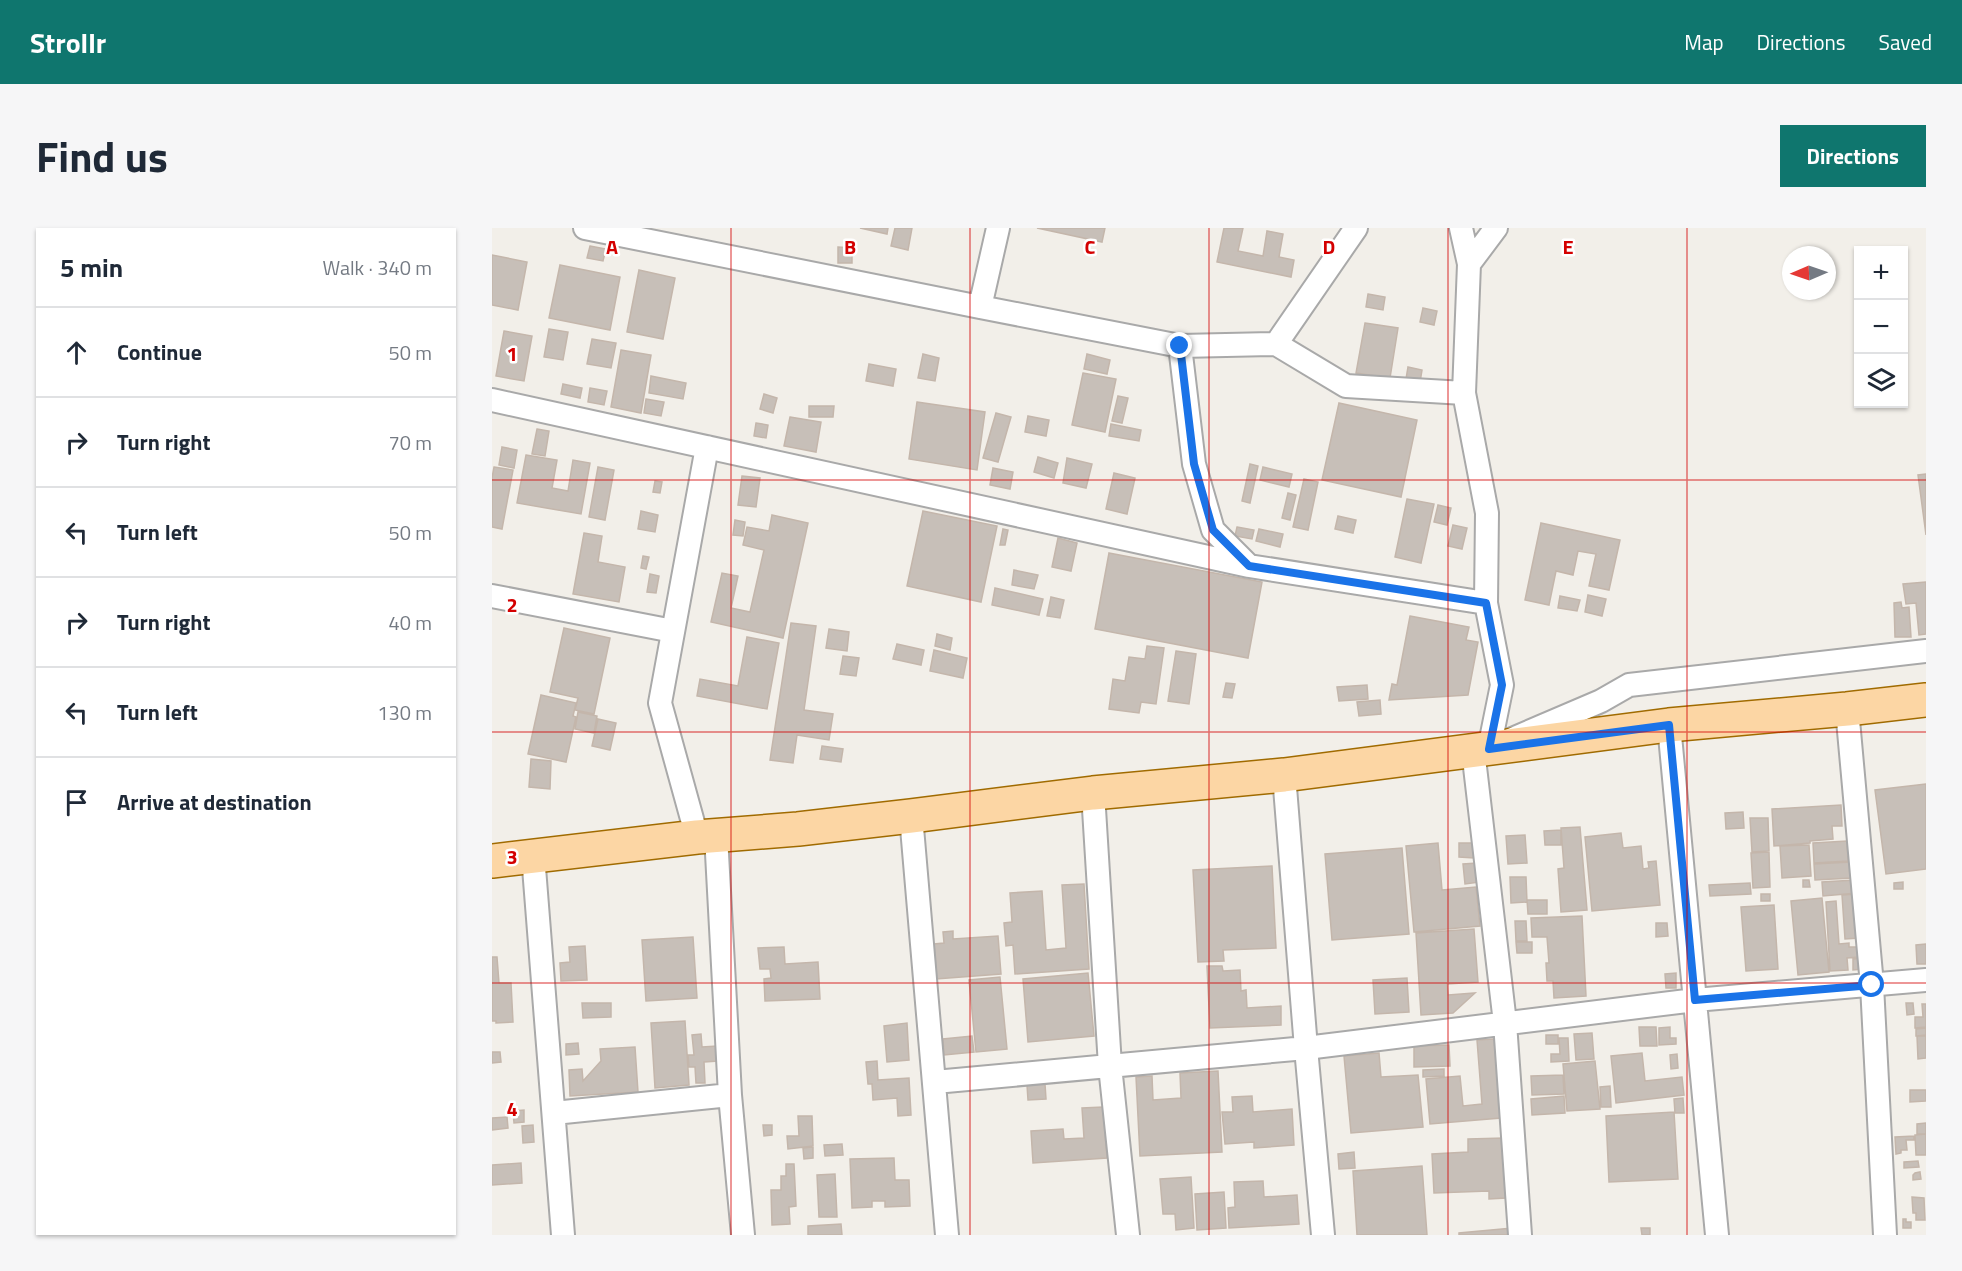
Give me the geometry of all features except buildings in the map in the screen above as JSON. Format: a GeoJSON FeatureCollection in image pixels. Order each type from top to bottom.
{"type":"FeatureCollection","features":[{"type":"Feature","properties":{"kind":"main road"},"geometry":{"type":"LineString","coordinates":[[492,861],[707,836],[798,829],[1093,793],[1284,774],[1669,725],[1926,700]]}},
{"type":"Feature","properties":{"kind":"street"},"geometry":{"type":"LineString","coordinates":[[585,228],[1180,346],[1276,344],[1346,386],[1464,393]]}},
{"type":"Feature","properties":{"kind":"street"},"geometry":{"type":"LineString","coordinates":[[980,307],[998,228]]}},
{"type":"Feature","properties":{"kind":"street"},"geometry":{"type":"LineString","coordinates":[[1276,344],[1356,228]]}},
{"type":"Feature","properties":{"kind":"street"},"geometry":{"type":"LineString","coordinates":[[1461,228],[1469,264],[1464,393],[1487,513],[1486,603],[1502,685],[1481,749],[1505,1023],[1520,1235]]}},
{"type":"Feature","properties":{"kind":"street"},"geometry":{"type":"LineString","coordinates":[[1469,264],[1496,228]]}},
{"type":"Feature","properties":{"kind":"street"},"geometry":{"type":"LineString","coordinates":[[1180,346],[1194,464],[1213,530],[1249,566]]}},
{"type":"Feature","properties":{"kind":"street"},"geometry":{"type":"LineString","coordinates":[[492,400],[1249,566],[1486,603]]}},
{"type":"Feature","properties":{"kind":"street"},"geometry":{"type":"LineString","coordinates":[[707,447],[660,703],[707,836],[744,1235]]}},
{"type":"Feature","properties":{"kind":"street"},"geometry":{"type":"LineString","coordinates":[[492,596],[673,632]]}},
{"type":"Feature","properties":{"kind":"street"},"geometry":{"type":"LineString","coordinates":[[1481,749],[1601,701],[1629,685],[1926,651]]}},
{"type":"Feature","properties":{"kind":"street"},"geometry":{"type":"LineString","coordinates":[[1846,709],[1872,985],[1885,1235]]}},
{"type":"Feature","properties":{"kind":"street"},"geometry":{"type":"LineString","coordinates":[[1669,725],[1717,1235]]}},
{"type":"Feature","properties":{"kind":"street"},"geometry":{"type":"LineString","coordinates":[[1284,774],[1305,1048],[1323,1235]]}},
{"type":"Feature","properties":{"kind":"street"},"geometry":{"type":"LineString","coordinates":[[1093,793],[1110,1066],[1128,1235]]}},
{"type":"Feature","properties":{"kind":"street"},"geometry":{"type":"LineString","coordinates":[[911,816],[947,1235]]}},
{"type":"Feature","properties":{"kind":"street"},"geometry":{"type":"LineString","coordinates":[[533,855],[563,1235]]}},
{"type":"Feature","properties":{"kind":"street"},"geometry":{"type":"LineString","coordinates":[[934,1082],[1305,1048],[1695,1000],[1926,980]]}},
{"type":"Feature","properties":{"kind":"street"},"geometry":{"type":"LineString","coordinates":[[554,1113],[730,1095]]}},
{"type":"Feature","properties":{"kind":"route"},"geometry":{"type":"LineString","coordinates":[[1180,346],[1194,464],[1213,530],[1249,566],[1486,603],[1502,685],[1489,749],[1669,725],[1695,1000],[1872,985]]}}]}
